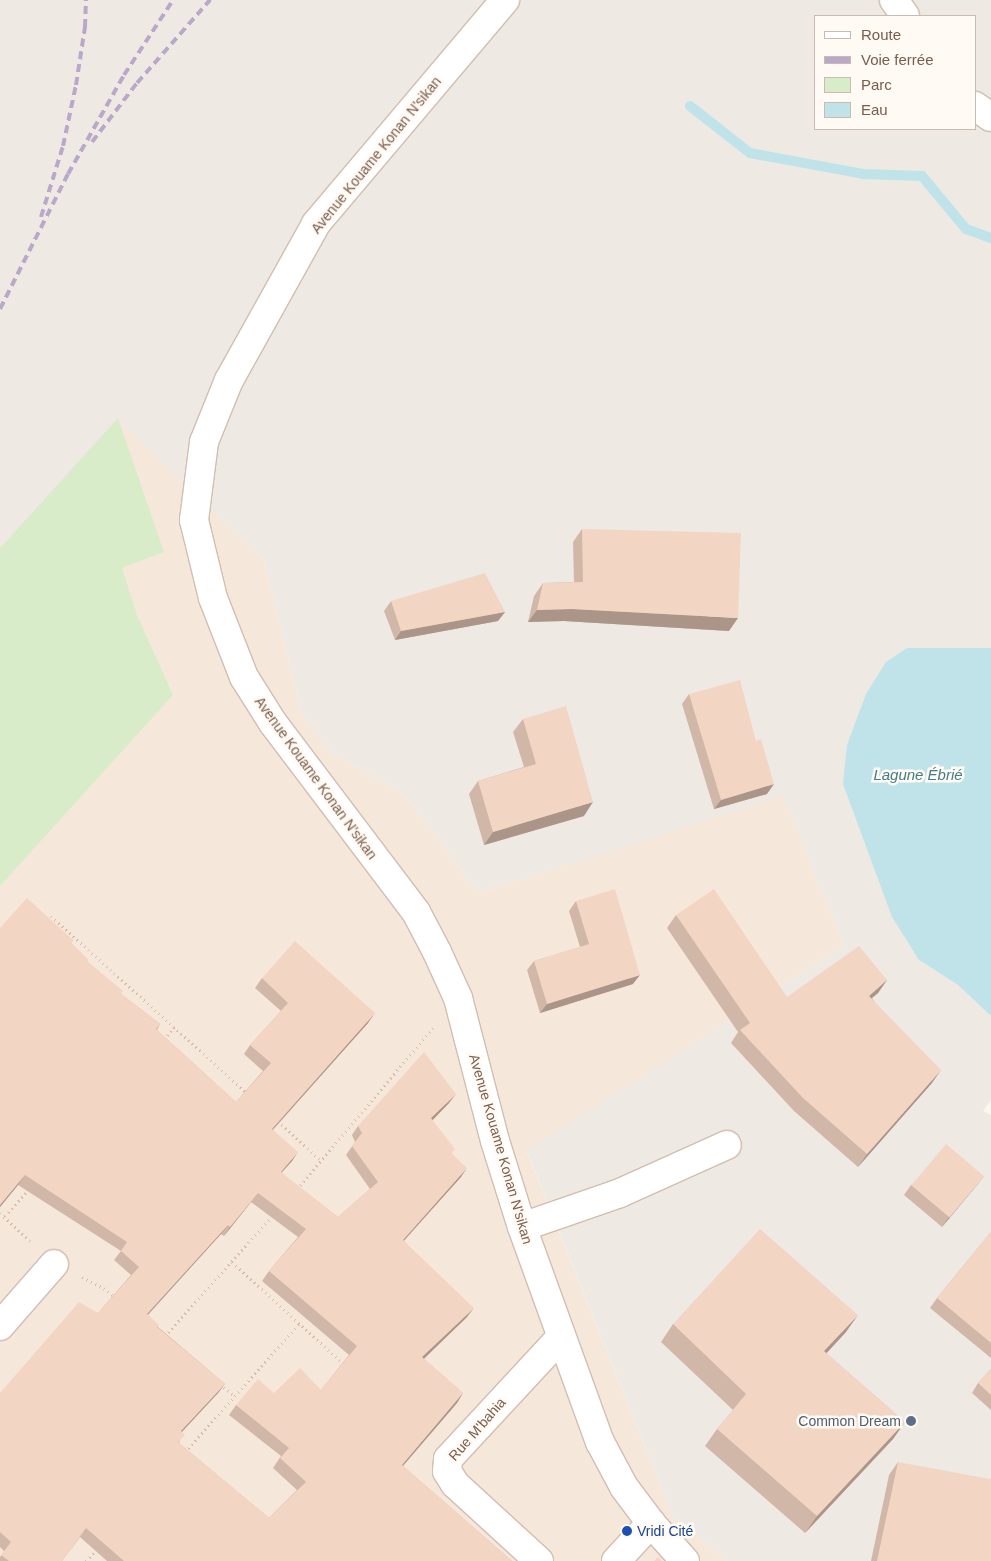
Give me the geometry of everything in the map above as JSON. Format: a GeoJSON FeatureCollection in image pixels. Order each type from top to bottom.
{"type":"FeatureCollection","features":[{"type":"Feature","properties":{"kind":"street","name":"Avenue Kouame Konan N'sikan"},"geometry":{"type":"LineString","coordinates":[[505,0],[316,224],[229,380],[204,442],[194,520],[212,598],[244,677],[272,723],[416,912],[458,998],[495,1141],[522,1227],[560,1338],[600,1442],[624,1487],[651,1523],[685,1561]]}},
{"type":"Feature","properties":{"kind":"street"},"geometry":{"type":"LineString","coordinates":[[894,0],[904,15]]}},
{"type":"Feature","properties":{"kind":"street"},"geometry":{"type":"LineString","coordinates":[[976,107],[991,117]]}},
{"type":"Feature","properties":{"kind":"street"},"geometry":{"type":"LineString","coordinates":[[522,1227],[620,1193],[727,1145]]}},
{"type":"Feature","properties":{"kind":"street"},"geometry":{"type":"LineString","coordinates":[[0,1326],[54,1264]]}},
{"type":"Feature","properties":{"kind":"street","name":"Rue M'bahia"},"geometry":{"type":"LineString","coordinates":[[539,1561],[455,1484],[447,1472],[448,1458],[560,1338]]}},
{"type":"Feature","properties":{"kind":"street"},"geometry":{"type":"LineString","coordinates":[[616,1561],[651,1523]]}},
{"type":"Feature","properties":{"kind":"path"},"geometry":{"type":"LineString","coordinates":[[51,916],[248,1094]]}},
{"type":"Feature","properties":{"kind":"path"},"geometry":{"type":"LineString","coordinates":[[296,1190],[458,998]]}},
{"type":"Feature","properties":{"kind":"path"},"geometry":{"type":"LineString","coordinates":[[161,1042],[174,1027]]}},
{"type":"Feature","properties":{"kind":"path"},"geometry":{"type":"LineString","coordinates":[[277,1121],[321,1161]]}},
{"type":"Feature","properties":{"kind":"path"},"geometry":{"type":"LineString","coordinates":[[5,1216],[35,1182]]}},
{"type":"Feature","properties":{"kind":"path"},"geometry":{"type":"LineString","coordinates":[[164,1338],[276,1211]]}},
{"type":"Feature","properties":{"kind":"path"},"geometry":{"type":"LineString","coordinates":[[0,1213],[54,1264],[104,1288],[119,1300]]}},
{"type":"Feature","properties":{"kind":"path"},"geometry":{"type":"LineString","coordinates":[[232,1262],[349,1368]]}},
{"type":"Feature","properties":{"kind":"path"},"geometry":{"type":"LineString","coordinates":[[184,1453],[300,1324]]}},
{"type":"Feature","properties":{"kind":"path"},"geometry":{"type":"LineString","coordinates":[[156,1331],[171,1344]]}},
{"type":"Feature","properties":{"kind":"path"},"geometry":{"type":"LineString","coordinates":[[214,1378],[235,1396]]}},
{"type":"Feature","properties":{"kind":"path"},"geometry":{"type":"LineString","coordinates":[[86,1561],[99,1546]]}},
{"type":"Feature","properties":{"kind":"shaded area"},"geometry":{"type":"Polygon","coordinates":[[[0,0],[991,0],[991,648],[907,648],[919,960],[958,985],[991,1016],[991,1100],[983,1111],[991,1115],[991,1561],[727,1561],[673,1516],[527,1151],[844,945],[783,796],[478,893],[406,796],[330,751],[301,710],[264,561],[118,419],[0,548],[0,0]]]}},
{"type":"Feature","properties":{"kind":"shaded area"},"geometry":{"type":"Polygon","coordinates":[[[118,418],[264,561],[301,710],[330,751],[406,796],[478,893],[783,795],[844,945],[527,1152],[673,1516],[727,1561],[0,1561],[0,548],[118,418]]]}},
{"type":"Feature","properties":{"kind":"green space"},"geometry":{"type":"Polygon","coordinates":[[[118,418],[164,552],[122,568],[137,615],[173,695],[0,886],[0,548],[118,418]]]}},
{"type":"Feature","properties":{"kind":"water","name":"Lagune Ébrié"},"geometry":{"type":"Polygon","coordinates":[[[907,648],[991,648],[991,1016],[958,985],[919,960],[892,917],[843,784],[847,745],[866,694],[886,662],[907,648]]]}},
{"type":"Feature","properties":{"kind":"building"},"geometry":{"type":"Polygon","coordinates":[[[582,529],[741,533],[738,618],[572,609],[537,610],[543,583],[583,582],[582,529]]]}},
{"type":"Feature","properties":{"kind":"building"},"geometry":{"type":"Polygon","coordinates":[[[485,573],[505,612],[401,631],[391,601],[485,573]]]}},
{"type":"Feature","properties":{"kind":"building"},"geometry":{"type":"Polygon","coordinates":[[[740,680],[756,741],[761,739],[774,784],[721,800],[689,694],[740,680]]]}},
{"type":"Feature","properties":{"kind":"building"},"geometry":{"type":"Polygon","coordinates":[[[566,706],[593,802],[493,832],[478,781],[536,764],[523,719],[566,706]]]}},
{"type":"Feature","properties":{"kind":"building"},"geometry":{"type":"Polygon","coordinates":[[[615,889],[640,975],[547,1004],[534,961],[589,944],[576,901],[615,889]]]}},
{"type":"Feature","properties":{"kind":"building"},"geometry":{"type":"Polygon","coordinates":[[[714,889],[787,997],[859,946],[887,980],[869,996],[941,1070],[867,1154],[803,1098],[740,1030],[750,1023],[676,915],[714,889]]]}},
{"type":"Feature","properties":{"kind":"building"},"geometry":{"type":"Polygon","coordinates":[[[27,898],[73,940],[71,943],[88,959],[87,961],[123,991],[121,994],[160,1024],[156,1029],[236,1102],[271,1063],[250,1045],[288,1003],[262,978],[295,941],[375,1013],[272,1129],[298,1152],[281,1172],[338,1217],[378,1182],[352,1146],[362,1133],[358,1126],[424,1052],[456,1094],[431,1118],[455,1149],[451,1153],[467,1168],[403,1240],[474,1308],[422,1357],[463,1393],[402,1465],[512,1561],[124,1561],[86,1528],[62,1561],[9,1561],[1,1555],[11,1542],[0,1532],[0,1393],[79,1302],[98,1313],[139,1267],[121,1251],[127,1242],[25,1175],[0,1205],[0,928],[27,898]],[[258,1193],[230,1227],[228,1225],[147,1314],[159,1325],[157,1327],[225,1384],[181,1431],[185,1435],[178,1442],[269,1518],[306,1482],[280,1458],[289,1448],[236,1405],[258,1379],[274,1393],[300,1368],[321,1390],[357,1346],[269,1271],[306,1229],[258,1193]]]}},
{"type":"Feature","properties":{"kind":"building"},"geometry":{"type":"Polygon","coordinates":[[[946,1144],[984,1176],[950,1218],[911,1185],[946,1144]]]}},
{"type":"Feature","properties":{"kind":"building"},"geometry":{"type":"Polygon","coordinates":[[[760,1229],[858,1315],[824,1351],[905,1422],[817,1516],[717,1429],[746,1394],[673,1324],[760,1229]]]}},
{"type":"Feature","properties":{"kind":"building"},"geometry":{"type":"Polygon","coordinates":[[[991,1232],[991,1343],[937,1298],[991,1232]]]}},
{"type":"Feature","properties":{"kind":"building"},"geometry":{"type":"Polygon","coordinates":[[[991,1369],[991,1395],[978,1383],[991,1369]]]}},
{"type":"Feature","properties":{"kind":"building"},"geometry":{"type":"Polygon","coordinates":[[[898,1462],[991,1478],[991,1561],[877,1561],[898,1462]]]}},
{"type":"Feature","properties":{"kind":"building"},"geometry":{"type":"Polygon","coordinates":[[[658,1557],[662,1561],[654,1561],[658,1557]]]}},
{"type":"Feature","properties":{"kind":"waterway"},"geometry":{"type":"LineString","coordinates":[[690,106],[750,153],[863,174],[922,176],[966,229],[991,238]]}},
{"type":"Feature","properties":{"kind":"railway"},"geometry":{"type":"LineString","coordinates":[[41,217],[63,146],[76,85],[85,27],[86,0]]}},
{"type":"Feature","properties":{"kind":"railway"},"geometry":{"type":"LineString","coordinates":[[0,309],[68,174],[124,75],[173,0]]}},
{"type":"Feature","properties":{"kind":"railway"},"geometry":{"type":"LineString","coordinates":[[92,142],[137,83],[210,0]]}},
{"type":"Feature","properties":{"kind":"place","name":"Common Dream"},"geometry":{"type":"Point","coordinates":[911,1421]}},
{"type":"Feature","properties":{"kind":"place","name":"Vridi Cité"},"geometry":{"type":"Point","coordinates":[627,1531]}}]}
